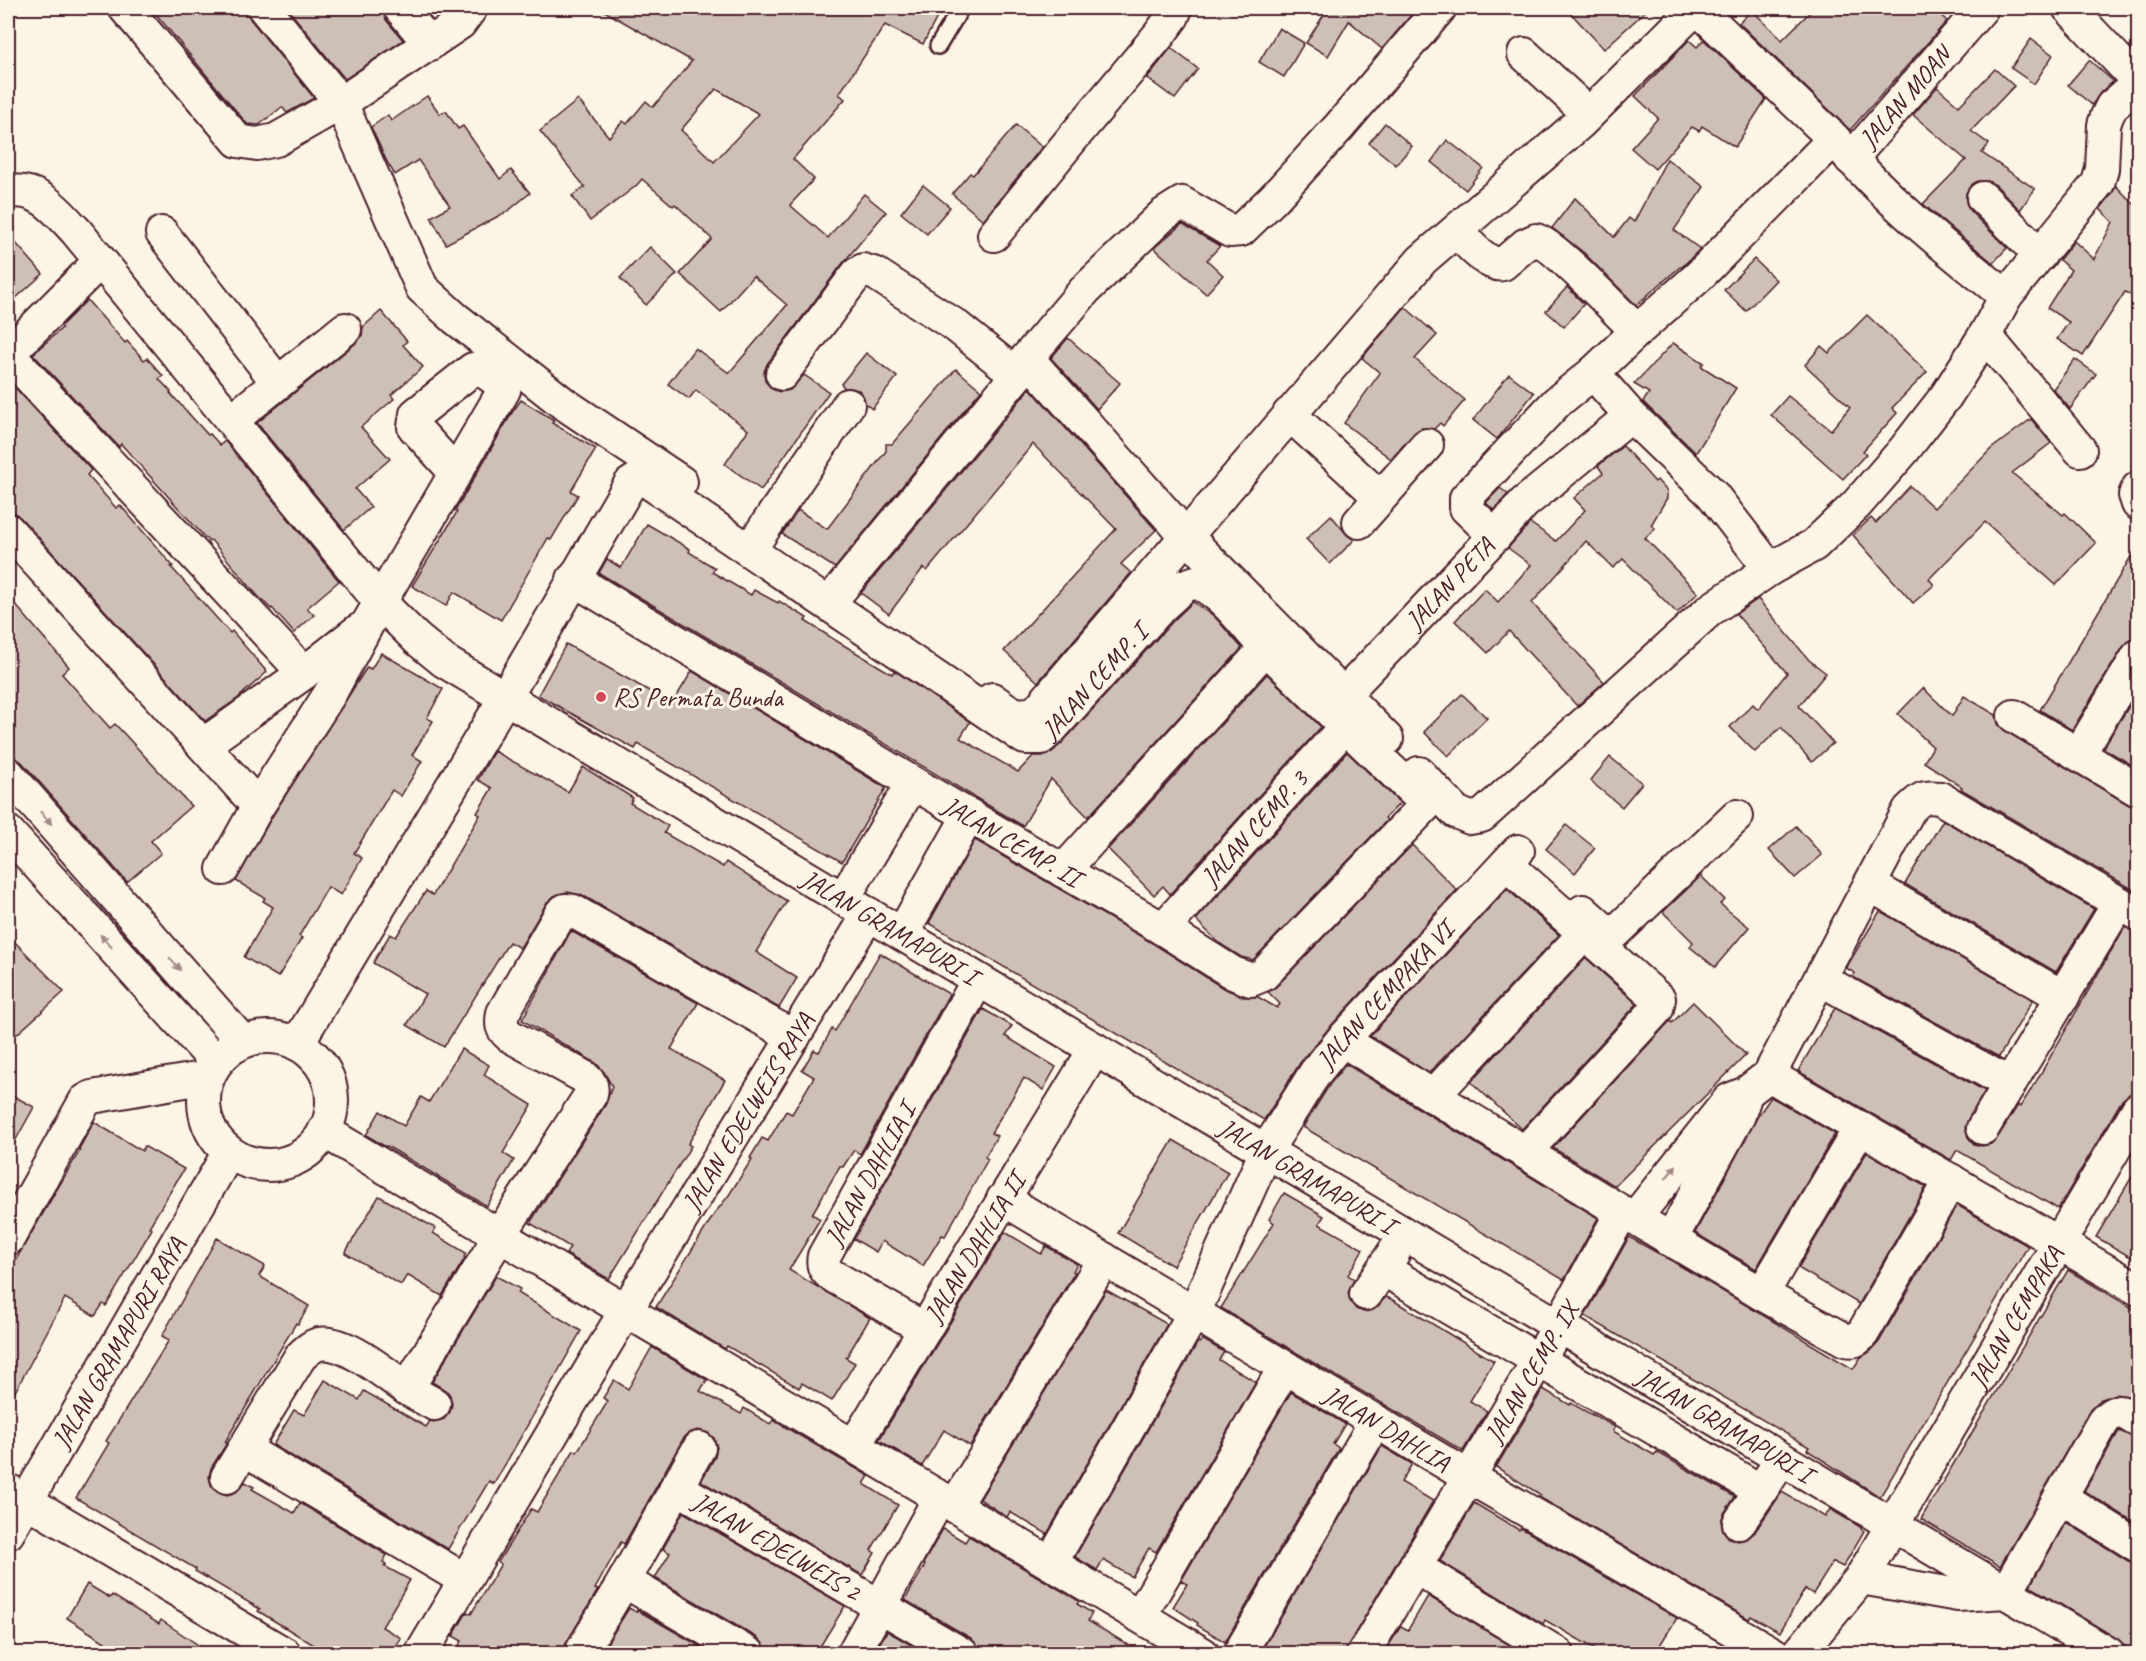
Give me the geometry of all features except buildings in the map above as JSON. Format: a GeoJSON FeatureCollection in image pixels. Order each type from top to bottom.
{"type":"FeatureCollection","features":[{"type":"Feature","properties":{"kind":"street"},"geometry":{"type":"LineString","coordinates":[[125,8],[238,141],[256,144],[276,140],[341,103],[430,44],[460,22],[471,8]]}},
{"type":"Feature","properties":{"kind":"street"},"geometry":{"type":"LineString","coordinates":[[264,8],[341,103],[422,288],[455,318],[563,403],[839,591],[1005,708],[1026,716],[1037,711],[1422,260],[1589,114],[1696,8],[1943,245],[2006,296]]}},
{"type":"Feature","properties":{"kind":"street"},"geometry":{"type":"LineString","coordinates":[[400,8],[430,44]]}},
{"type":"Feature","properties":{"kind":"street"},"geometry":{"type":"LineString","coordinates":[[994,235],[1159,35],[1176,8]]}},
{"type":"Feature","properties":{"kind":"street"},"geometry":{"type":"LineString","coordinates":[[839,591],[1085,290],[1163,215],[1178,204],[1185,203],[1230,231],[1241,230],[1273,199],[1339,127],[1440,8]]}},
{"type":"Feature","properties":{"kind":"street","name":"JALAN MOAN"},"geometry":{"type":"LineString","coordinates":[[1637,331],[1842,149],[1982,8]]}},
{"type":"Feature","properties":{"kind":"street"},"geometry":{"type":"LineString","coordinates":[[782,374],[857,274],[863,270],[876,274],[1022,367],[1344,694],[1456,812],[1470,818],[1482,816],[1710,610],[1770,569],[1814,544],[1856,505],[1904,450],[1946,396],[1985,335],[2006,296],[2098,183],[2102,169],[2103,132],[2107,116],[2112,106],[2139,82],[2069,8]]}},
{"type":"Feature","properties":{"kind":"street"},"geometry":{"type":"LineString","coordinates":[[1524,54],[1589,114]]}},
{"type":"Feature","properties":{"kind":"street","name":"JALAN GRAMAPURI I"},"geometry":{"type":"LineString","coordinates":[[11,194],[48,201],[100,261],[232,420],[374,613],[417,639],[444,661],[505,698],[2109,1653]]}},
{"type":"Feature","properties":{"kind":"street"},"geometry":{"type":"LineString","coordinates":[[1983,198],[2040,255]]}},
{"type":"Feature","properties":{"kind":"street"},"geometry":{"type":"LineString","coordinates":[[1456,231],[1495,265],[1503,264],[1536,240],[1541,241],[1637,331]]}},
{"type":"Feature","properties":{"kind":"street"},"geometry":{"type":"LineString","coordinates":[[162,233],[278,383]]}},
{"type":"Feature","properties":{"kind":"street"},"geometry":{"type":"LineString","coordinates":[[100,261],[8,354],[304,673]]}},
{"type":"Feature","properties":{"kind":"street"},"geometry":{"type":"LineString","coordinates":[[232,420],[345,329]]}},
{"type":"Feature","properties":{"kind":"street","name":"JALAN PETA"},"geometry":{"type":"LineString","coordinates":[[1344,694],[1495,537],[1466,508],[1466,498],[1557,402],[1593,373],[1637,331]]}},
{"type":"Feature","properties":{"kind":"street"},"geometry":{"type":"LineString","coordinates":[[1985,335],[2080,450]]}},
{"type":"Feature","properties":{"kind":"street"},"geometry":{"type":"LineString","coordinates":[[1593,373],[1631,416],[1712,494],[1770,569]]}},
{"type":"Feature","properties":{"kind":"street"},"geometry":{"type":"LineString","coordinates":[[759,536],[849,405]]}},
{"type":"Feature","properties":{"kind":"street"},"geometry":{"type":"LineString","coordinates":[[1289,414],[1380,498]]}},
{"type":"Feature","properties":{"kind":"street"},"geometry":{"type":"LineString","coordinates":[[1495,537],[1524,503],[1631,416]]}},
{"type":"Feature","properties":{"kind":"street"},"geometry":{"type":"LineString","coordinates":[[1359,522],[1427,445]]}},
{"type":"Feature","properties":{"kind":"street"},"geometry":{"type":"LineString","coordinates":[[223,869],[258,806],[331,692],[374,613],[456,473]]}},
{"type":"Feature","properties":{"kind":"street","name":"JALAN CEMP. I"},"geometry":{"type":"LineString","coordinates":[[573,579],[630,484],[638,479],[647,481],[1025,738],[1041,738],[1050,730],[1161,607],[1189,583],[1196,582],[1221,600],[1345,727],[1424,801],[1425,806],[1417,816]]}},
{"type":"Feature","properties":{"kind":"street"},"geometry":{"type":"LineString","coordinates":[[2139,488],[2135,495],[2139,504]]}},
{"type":"Feature","properties":{"kind":"street"},"geometry":{"type":"LineString","coordinates":[[8,530],[258,806]]}},
{"type":"Feature","properties":{"kind":"street"},"geometry":{"type":"LineString","coordinates":[[297,1044],[505,698],[573,579]]}},
{"type":"Feature","properties":{"kind":"street","name":"JALAN CEMP. II"},"geometry":{"type":"LineString","coordinates":[[573,579],[1245,979],[1256,979],[1263,975],[1417,816]]}},
{"type":"Feature","properties":{"kind":"street"},"geometry":{"type":"LineString","coordinates":[[203,745],[304,673],[374,613]]}},
{"type":"Feature","properties":{"kind":"street"},"geometry":{"type":"LineString","coordinates":[[1063,871],[1266,648]]}},
{"type":"Feature","properties":{"kind":"street"},"geometry":{"type":"LineString","coordinates":[[2079,754],[2139,656]]}},
{"type":"Feature","properties":{"kind":"street"},"geometry":{"type":"LineString","coordinates":[[2014,716],[2139,790]]}},
{"type":"Feature","properties":{"kind":"street","name":"JALAN CEMP. 3"},"geometry":{"type":"LineString","coordinates":[[1163,929],[1345,727]]}},
{"type":"Feature","properties":{"kind":"street"},"geometry":{"type":"LineString","coordinates":[[8,774],[242,1041]]}},
{"type":"Feature","properties":{"kind":"street","name":"JALAN EDELWEIS RAYA"},"geometry":{"type":"LineString","coordinates":[[421,1653],[626,1310],[794,1037],[913,783]]}},
{"type":"Feature","properties":{"kind":"street"},"geometry":{"type":"LineString","coordinates":[[1670,1241],[1739,1115],[1820,979],[1909,810],[1920,799],[1928,796],[1940,798],[2129,909],[2062,997],[1983,1128]]}},
{"type":"Feature","properties":{"kind":"street"},"geometry":{"type":"LineString","coordinates":[[902,934],[969,815]]}},
{"type":"Feature","properties":{"kind":"street"},"geometry":{"type":"LineString","coordinates":[[1482,816],[1512,858],[1585,933],[1659,999],[1657,1009],[1526,1151]]}},
{"type":"Feature","properties":{"kind":"street"},"geometry":{"type":"LineString","coordinates":[[1512,858],[1604,930],[1615,933],[1737,816]]}},
{"type":"Feature","properties":{"kind":"street"},"geometry":{"type":"LineString","coordinates":[[8,832],[212,1069]]}},
{"type":"Feature","properties":{"kind":"street","name":"JALAN CEMPAKA VI"},"geometry":{"type":"LineString","coordinates":[[1051,1563],[1195,1311],[1266,1151],[1315,1073],[1342,1040],[1512,858]]}},
{"type":"Feature","properties":{"kind":"street"},"geometry":{"type":"LineString","coordinates":[[1870,885],[2062,997]]}},
{"type":"Feature","properties":{"kind":"street"},"geometry":{"type":"LineString","coordinates":[[227,1477],[300,1358],[306,1350],[318,1344],[334,1344],[360,1356],[421,1396],[500,1235],[592,1089],[591,1083],[584,1077],[503,1031],[501,1023],[503,1013],[556,921],[565,910],[573,911],[794,1037]]}},
{"type":"Feature","properties":{"kind":"street"},"geometry":{"type":"LineString","coordinates":[[1433,1096],[1585,933]]}},
{"type":"Feature","properties":{"kind":"street"},"geometry":{"type":"LineString","coordinates":[[1820,979],[2010,1084]]}},
{"type":"Feature","properties":{"kind":"street","name":"JALAN DAHLIA I"},"geometry":{"type":"LineString","coordinates":[[925,1329],[831,1275],[824,1269],[822,1263],[978,980]]}},
{"type":"Feature","properties":{"kind":"street"},"geometry":{"type":"LineString","coordinates":[[259,1037],[275,1037],[297,1044],[319,1061],[327,1075],[332,1092],[332,1109],[328,1125],[320,1139],[308,1152],[293,1160],[260,1165],[244,1161],[229,1152],[208,1126],[203,1093],[212,1069],[228,1050],[242,1041],[259,1037]]}},
{"type":"Feature","properties":{"kind":"street"},"geometry":{"type":"LineString","coordinates":[[1342,1040],[1670,1241],[1845,1340],[1853,1342],[1859,1339],[1951,1180]]}},
{"type":"Feature","properties":{"kind":"street","name":"JALAN DAHLIA II"},"geometry":{"type":"LineString","coordinates":[[854,1446],[1095,1049]]}},
{"type":"Feature","properties":{"kind":"street"},"geometry":{"type":"LineString","coordinates":[[8,1239],[85,1101],[92,1097],[212,1069]]}},
{"type":"Feature","properties":{"kind":"street"},"geometry":{"type":"LineString","coordinates":[[1757,1084],[1860,1128],[2139,1289]]}},
{"type":"Feature","properties":{"kind":"street","name":"JALAN CEMP. IX"},"geometry":{"type":"LineString","coordinates":[[1363,1653],[1628,1215],[1729,1100],[1757,1084]]}},
{"type":"Feature","properties":{"kind":"street","name":"JALAN CEMPAKA"},"geometry":{"type":"LineString","coordinates":[[1798,1653],[1861,1578],[2139,1109]]}},
{"type":"Feature","properties":{"kind":"street"},"geometry":{"type":"LineString","coordinates":[[1762,1294],[1860,1128]]}},
{"type":"Feature","properties":{"kind":"street"},"geometry":{"type":"LineString","coordinates":[[324,1131],[1203,1653]]}},
{"type":"Feature","properties":{"kind":"street","name":"JALAN GRAMAPURI RAYA"},"geometry":{"type":"LineString","coordinates":[[8,1533],[17,1495],[229,1152]]}},
{"type":"Feature","properties":{"kind":"street","name":"JALAN DAHLIA"},"geometry":{"type":"LineString","coordinates":[[1003,1199],[1195,1311],[1469,1477],[1774,1653]]}},
{"type":"Feature","properties":{"kind":"street"},"geometry":{"type":"LineString","coordinates":[[1406,1234],[1374,1281],[1539,1360],[1761,1491]]}},
{"type":"Feature","properties":{"kind":"street"},"geometry":{"type":"LineString","coordinates":[[853,1653],[879,1605],[1104,1259]]}},
{"type":"Feature","properties":{"kind":"street"},"geometry":{"type":"LineString","coordinates":[[1140,1616],[1285,1367]]}},
{"type":"Feature","properties":{"kind":"street"},"geometry":{"type":"LineString","coordinates":[[1861,1578],[1958,1595],[2006,1592],[2110,1413],[2124,1412],[2139,1421]]}},
{"type":"Feature","properties":{"kind":"street"},"geometry":{"type":"LineString","coordinates":[[1239,1653],[1376,1421]]}},
{"type":"Feature","properties":{"kind":"street"},"geometry":{"type":"LineString","coordinates":[[580,1653],[624,1581],[699,1448]]}},
{"type":"Feature","properties":{"kind":"street"},"geometry":{"type":"LineString","coordinates":[[244,1449],[465,1580]]}},
{"type":"Feature","properties":{"kind":"street"},"geometry":{"type":"LineString","coordinates":[[1739,1523],[1782,1458]]}},
{"type":"Feature","properties":{"kind":"street","name":"JALAN EDELWEIS 2"},"geometry":{"type":"LineString","coordinates":[[676,1487],[962,1653]]}},
{"type":"Feature","properties":{"kind":"street"},"geometry":{"type":"LineString","coordinates":[[17,1495],[285,1653]]}},
{"type":"Feature","properties":{"kind":"street"},"geometry":{"type":"LineString","coordinates":[[2060,1497],[2139,1546]]}},
{"type":"Feature","properties":{"kind":"street"},"geometry":{"type":"LineString","coordinates":[[1415,1567],[1558,1653]]}},
{"type":"Feature","properties":{"kind":"street"},"geometry":{"type":"LineString","coordinates":[[624,1581],[749,1653]]}},
{"type":"Feature","properties":{"kind":"lane"},"geometry":{"type":"LineString","coordinates":[[938,46],[961,8]]}},
{"type":"Feature","properties":{"kind":"place","name":"RS Permata Bunda"},"geometry":{"type":"Point","coordinates":[601,697]}}]}
